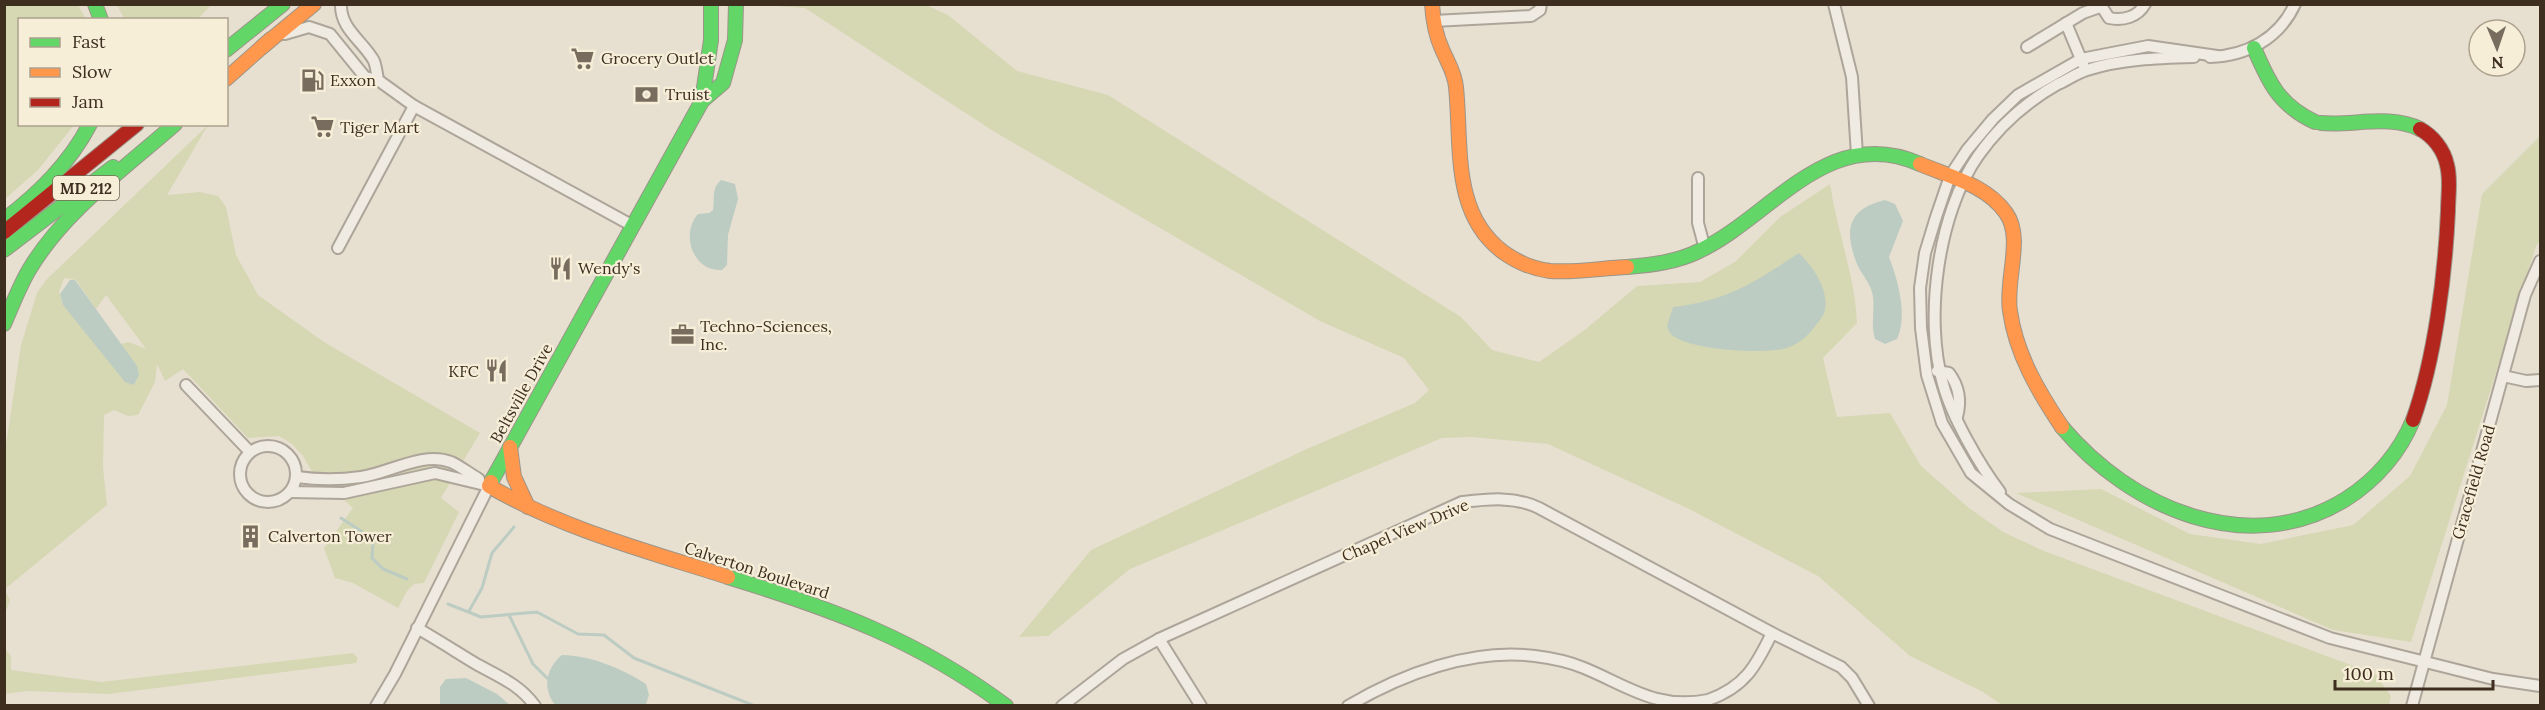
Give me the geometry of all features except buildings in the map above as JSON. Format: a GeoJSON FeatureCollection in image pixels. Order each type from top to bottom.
{"type":"FeatureCollection","features":[{"type":"Feature","properties":{"kind":"main road"},"geometry":{"type":"LineString","coordinates":[[228,48],[283,4]]}},
{"type":"Feature","properties":{"kind":"main road"},"geometry":{"type":"LineString","coordinates":[[228,75],[314,4]]}},
{"type":"Feature","properties":{"kind":"main road","name":"Beltsville Drive"},"geometry":{"type":"LineString","coordinates":[[702,101],[704,72],[711,44],[711,4]]}},
{"type":"Feature","properties":{"kind":"main road","name":"Beltsville Drive"},"geometry":{"type":"LineString","coordinates":[[489,486],[702,101],[723,83],[735,40],[736,4]]}},
{"type":"Feature","properties":{"kind":"main road"},"geometry":{"type":"LineString","coordinates":[[1432,4],[1433,21],[1439,44],[1455,79],[1465,201],[1482,235],[1498,250],[1528,266],[1562,271],[1636,267],[1685,257],[1705,249],[1734,231],[1801,178],[1825,164],[1857,155],[1906,157],[1983,192],[2007,213],[2013,224],[2016,238],[2010,264],[2010,309],[2020,352],[2038,390],[2056,420],[2076,444],[2096,464],[2162,507],[2194,518],[2232,526],[2263,528],[2289,525],[2316,515],[2367,486],[2405,437],[2416,414],[2441,296],[2448,247],[2448,167],[2443,151],[2422,129],[2412,125],[2398,122],[2336,126],[2297,115],[2277,94],[2254,48]]}},
{"type":"Feature","properties":{"kind":"main road"},"geometry":{"type":"LineString","coordinates":[[4,220],[51,180],[70,158],[89,126]]}},
{"type":"Feature","properties":{"kind":"main road","name":"MD 212"},"geometry":{"type":"LineString","coordinates":[[4,232],[135,126]]}},
{"type":"Feature","properties":{"kind":"main road","name":"MD 212"},"geometry":{"type":"LineString","coordinates":[[4,250],[163,126]]}},
{"type":"Feature","properties":{"kind":"main road"},"geometry":{"type":"LineString","coordinates":[[4,324],[19,288],[34,261],[59,231],[95,195],[173,126]]}},
{"type":"Feature","properties":{"kind":"main road"},"geometry":{"type":"LineString","coordinates":[[510,447],[514,477],[528,507]]}},
{"type":"Feature","properties":{"kind":"main road","name":"Calverton Boulevard"},"geometry":{"type":"LineString","coordinates":[[489,486],[528,507],[589,532],[871,626],[947,665],[1006,705]]}},
{"type":"Feature","properties":{"kind":"street"},"geometry":{"type":"LineString","coordinates":[[341,4],[344,23],[374,62],[378,80]]}},
{"type":"Feature","properties":{"kind":"street"},"geometry":{"type":"LineString","coordinates":[[1433,21],[1531,16],[1540,10],[1541,4]]}},
{"type":"Feature","properties":{"kind":"street"},"geometry":{"type":"LineString","coordinates":[[1834,4],[1852,71],[1857,155]]}},
{"type":"Feature","properties":{"kind":"street"},"geometry":{"type":"LineString","coordinates":[[2027,47],[2083,13],[2100,6],[2109,18],[2119,21],[2129,18],[2144,8],[2145,4]]}},
{"type":"Feature","properties":{"kind":"street"},"geometry":{"type":"LineString","coordinates":[[1940,370],[1935,328],[1935,294],[1944,234],[1957,179],[2003,125],[2038,96],[2085,70],[2150,58],[2217,56],[2254,48],[2280,26],[2295,4]]}},
{"type":"Feature","properties":{"kind":"street"},"geometry":{"type":"LineString","coordinates":[[2066,23],[2085,70]]}},
{"type":"Feature","properties":{"kind":"street"},"geometry":{"type":"LineString","coordinates":[[271,39],[298,28],[320,29],[330,34],[365,77],[378,80],[414,106],[633,226]]}},
{"type":"Feature","properties":{"kind":"street"},"geometry":{"type":"LineString","coordinates":[[2217,56],[2148,46],[2080,58],[2018,95],[1967,150],[1925,253],[1920,288],[1921,328],[1927,375],[1942,423],[1971,473],[2009,504],[2050,529],[2330,638],[2493,679],[2541,687]]}},
{"type":"Feature","properties":{"kind":"street"},"geometry":{"type":"LineString","coordinates":[[338,248],[414,106]]}},
{"type":"Feature","properties":{"kind":"street"},"geometry":{"type":"LineString","coordinates":[[1698,178],[1698,223],[1705,249]]}},
{"type":"Feature","properties":{"kind":"street","name":"Gracefield Road"},"geometry":{"type":"LineString","coordinates":[[2412,705],[2525,295],[2541,261]]}},
{"type":"Feature","properties":{"kind":"street"},"geometry":{"type":"LineString","coordinates":[[1927,375],[1940,370],[1949,373],[1953,379],[1960,402],[1957,417],[1981,467],[2009,504]]}},
{"type":"Feature","properties":{"kind":"street"},"geometry":{"type":"LineString","coordinates":[[2503,376],[2526,381],[2541,380]]}},
{"type":"Feature","properties":{"kind":"street"},"geometry":{"type":"LineString","coordinates":[[186,385],[250,452]]}},
{"type":"Feature","properties":{"kind":"street"},"geometry":{"type":"LineString","coordinates":[[1942,423],[1957,417]]}},
{"type":"Feature","properties":{"kind":"street"},"geometry":{"type":"LineString","coordinates":[[265,446],[279,448],[291,457],[295,463],[297,477],[285,497],[268,503],[249,496],[240,479],[242,463],[250,452],[265,446]]}},
{"type":"Feature","properties":{"kind":"street"},"geometry":{"type":"LineString","coordinates":[[297,477],[343,479],[389,471],[420,461],[435,460],[450,462],[489,486]]}},
{"type":"Feature","properties":{"kind":"street"},"geometry":{"type":"LineString","coordinates":[[389,471],[392,484]]}},
{"type":"Feature","properties":{"kind":"street"},"geometry":{"type":"LineString","coordinates":[[290,492],[344,493],[435,473],[489,486]]}},
{"type":"Feature","properties":{"kind":"street","name":"Beltsville Drive"},"geometry":{"type":"LineString","coordinates":[[376,705],[489,486]]}},
{"type":"Feature","properties":{"kind":"street","name":"Chapel View Drive"},"geometry":{"type":"LineString","coordinates":[[1062,705],[1123,659],[1159,639],[1462,502],[1506,499],[1527,502],[1772,633],[1841,666],[1852,678],[1869,705]]}},
{"type":"Feature","properties":{"kind":"street"},"geometry":{"type":"LineString","coordinates":[[417,628],[479,665],[504,677],[526,694],[535,705]]}},
{"type":"Feature","properties":{"kind":"street"},"geometry":{"type":"LineString","coordinates":[[1348,705],[1428,669],[1460,661],[1512,655],[1535,656],[1585,668],[1653,701],[1683,705],[1704,701],[1733,689],[1760,659],[1772,633]]}},
{"type":"Feature","properties":{"kind":"street"},"geometry":{"type":"LineString","coordinates":[[1159,639],[1201,705]]}},
{"type":"Feature","properties":{"kind":"green space"},"geometry":{"type":"Polygon","coordinates":[[[5,4],[78,5],[85,18],[18,18],[18,126],[73,126],[38,170],[5,199],[5,4]]]}},
{"type":"Feature","properties":{"kind":"green space"},"geometry":{"type":"Polygon","coordinates":[[[211,4],[199,18],[124,18],[117,5],[211,4]]]}},
{"type":"Feature","properties":{"kind":"green space"},"geometry":{"type":"Polygon","coordinates":[[[761,5],[926,5],[948,15],[1017,71],[1108,95],[1461,317],[1492,350],[1539,362],[1586,329],[1637,286],[1700,282],[1735,262],[1780,217],[1830,184],[1853,288],[1857,323],[1823,358],[1837,417],[1890,413],[1921,466],[1969,508],[2003,532],[2044,551],[2375,674],[2391,696],[2389,705],[2002,705],[1983,692],[1910,656],[1818,576],[1687,508],[1548,444],[1472,437],[1442,438],[1130,569],[1048,636],[1019,637],[1091,550],[1309,448],[1415,403],[1429,390],[1404,358],[1320,321],[993,131],[805,8],[761,5]]]}},
{"type":"Feature","properties":{"kind":"green space"},"geometry":{"type":"Polygon","coordinates":[[[207,126],[167,195],[200,192],[218,196],[226,207],[236,255],[258,295],[324,342],[480,433],[441,498],[459,512],[424,583],[414,584],[407,591],[398,608],[353,583],[335,578],[324,548],[353,508],[311,470],[303,456],[292,444],[279,436],[248,438],[183,369],[165,381],[157,364],[155,382],[138,415],[128,416],[114,410],[104,415],[103,467],[107,505],[5,589],[5,451],[21,345],[37,293],[46,280],[207,126]],[[64,278],[59,292],[63,305],[134,385],[139,374],[121,344],[129,342],[146,349],[106,295],[96,309],[76,280],[64,278]]]}},
{"type":"Feature","properties":{"kind":"green space"},"geometry":{"type":"Polygon","coordinates":[[[2540,136],[2540,241],[2536,246],[2411,642],[2333,630],[2016,493],[2101,489],[2190,534],[2261,544],[2353,525],[2410,476],[2447,405],[2482,194],[2540,136]]]}},
{"type":"Feature","properties":{"kind":"green space"},"geometry":{"type":"Polygon","coordinates":[[[5,589],[10,601],[5,613],[5,589]]]}},
{"type":"Feature","properties":{"kind":"green space"},"geometry":{"type":"Polygon","coordinates":[[[4,648],[11,656],[11,670],[101,682],[353,653],[358,658],[356,663],[109,694],[28,691],[5,694],[4,648]]]}},
{"type":"Feature","properties":{"kind":"shaded area"},"geometry":{"type":"Polygon","coordinates":[[[721,180],[735,184],[738,199],[728,235],[727,265],[722,270],[703,265],[692,250],[690,241],[690,231],[698,214],[709,213],[713,210],[715,190],[721,180]]]}},
{"type":"Feature","properties":{"kind":"shaded area"},"geometry":{"type":"Polygon","coordinates":[[[1885,200],[1895,204],[1903,221],[1889,257],[1896,276],[1902,320],[1897,339],[1885,344],[1875,339],[1872,292],[1857,264],[1850,232],[1852,223],[1863,209],[1885,200]]]}},
{"type":"Feature","properties":{"kind":"shaded area"},"geometry":{"type":"Polygon","coordinates":[[[1799,253],[1819,279],[1826,302],[1821,318],[1802,340],[1783,349],[1742,351],[1692,344],[1671,334],[1667,326],[1673,307],[1710,300],[1740,289],[1799,253]]]}},
{"type":"Feature","properties":{"kind":"shaded area"},"geometry":{"type":"Polygon","coordinates":[[[70,280],[75,280],[137,366],[139,375],[134,385],[125,382],[63,305],[60,294],[70,280]]]}},
{"type":"Feature","properties":{"kind":"shaded area"},"geometry":{"type":"Polygon","coordinates":[[[562,655],[595,660],[637,678],[646,684],[649,695],[646,704],[555,705],[547,685],[552,666],[562,655]]]}},
{"type":"Feature","properties":{"kind":"shaded area"},"geometry":{"type":"Polygon","coordinates":[[[466,678],[497,694],[510,705],[440,705],[440,687],[446,679],[466,678]]]}},
{"type":"Feature","properties":{"kind":"waterway"},"geometry":{"type":"LineString","coordinates":[[341,518],[361,531],[373,543],[372,558],[383,569],[407,579]]}},
{"type":"Feature","properties":{"kind":"waterway"},"geometry":{"type":"LineString","coordinates":[[469,611],[482,588],[492,553],[514,527]]}},
{"type":"Feature","properties":{"kind":"waterway"},"geometry":{"type":"LineString","coordinates":[[448,604],[481,617],[537,612],[578,634],[604,635],[634,658],[755,706]]}},
{"type":"Feature","properties":{"kind":"waterway"},"geometry":{"type":"LineString","coordinates":[[509,615],[533,664],[547,678]]}},
{"type":"Feature","properties":{"kind":"traffic: fast"},"geometry":{"type":"LineString","coordinates":[[95,4],[100,18]]}},
{"type":"Feature","properties":{"kind":"traffic: fast"},"geometry":{"type":"LineString","coordinates":[[228,48],[283,4]]}},
{"type":"Feature","properties":{"kind":"traffic: fast"},"geometry":{"type":"LineString","coordinates":[[702,101],[711,40],[711,4]]}},
{"type":"Feature","properties":{"kind":"traffic: fast"},"geometry":{"type":"LineString","coordinates":[[491,482],[702,101],[723,83],[735,40],[736,4]]}},
{"type":"Feature","properties":{"kind":"traffic: fast"},"geometry":{"type":"LineString","coordinates":[[2254,48],[2277,92],[2292,108],[2315,122]]}},
{"type":"Feature","properties":{"kind":"traffic: fast"},"geometry":{"type":"LineString","coordinates":[[2321,123],[2384,121],[2420,129]]}},
{"type":"Feature","properties":{"kind":"traffic: fast"},"geometry":{"type":"LineString","coordinates":[[4,220],[63,165],[89,126]]}},
{"type":"Feature","properties":{"kind":"traffic: fast"},"geometry":{"type":"LineString","coordinates":[[4,324],[29,270],[59,229],[96,192],[173,126]]}},
{"type":"Feature","properties":{"kind":"traffic: fast"},"geometry":{"type":"LineString","coordinates":[[1627,267],[1664,262],[1699,251],[1725,236],[1802,179],[1829,165],[1857,156],[1887,155],[1920,164]]}},
{"type":"Feature","properties":{"kind":"traffic: fast"},"geometry":{"type":"LineString","coordinates":[[4,250],[113,167]]}},
{"type":"Feature","properties":{"kind":"traffic: fast"},"geometry":{"type":"LineString","coordinates":[[2062,427],[2090,456],[2121,481],[2156,501],[2193,516],[2231,524],[2270,525],[2308,517],[2346,499],[2357,491],[2377,474],[2394,454],[2413,420]]}},
{"type":"Feature","properties":{"kind":"traffic: fast"},"geometry":{"type":"LineString","coordinates":[[728,577],[803,601],[873,629],[940,662],[1006,706]]}},
{"type":"Feature","properties":{"kind":"traffic: slow"},"geometry":{"type":"LineString","coordinates":[[262,47],[314,4]]}},
{"type":"Feature","properties":{"kind":"traffic: slow"},"geometry":{"type":"LineString","coordinates":[[1432,4],[1438,38],[1455,82],[1462,177],[1475,218],[1486,236],[1514,259],[1544,270],[1569,271],[1627,267]]}},
{"type":"Feature","properties":{"kind":"traffic: slow"},"geometry":{"type":"LineString","coordinates":[[228,77],[271,39]]}},
{"type":"Feature","properties":{"kind":"traffic: slow"},"geometry":{"type":"LineString","coordinates":[[1920,164],[1978,188],[1998,203],[2006,213],[2014,234],[2009,299],[2013,327],[2029,372],[2062,427]]}},
{"type":"Feature","properties":{"kind":"traffic: slow"},"geometry":{"type":"LineString","coordinates":[[510,447],[514,477],[528,507]]}},
{"type":"Feature","properties":{"kind":"traffic: slow"},"geometry":{"type":"LineString","coordinates":[[491,482],[489,486],[546,515],[636,548],[728,577]]}},
{"type":"Feature","properties":{"kind":"traffic: jam"},"geometry":{"type":"LineString","coordinates":[[4,232],[135,126]]}},
{"type":"Feature","properties":{"kind":"traffic: jam"},"geometry":{"type":"LineString","coordinates":[[2413,420],[2421,396],[2438,317],[2447,236],[2449,188],[2446,159],[2441,149],[2420,129]]}},
{"type":"Feature","properties":{"kind":"place","name":"Grocery Outlet"},"geometry":{"type":"Point","coordinates":[583,58]}},
{"type":"Feature","properties":{"kind":"place","name":"Exxon"},"geometry":{"type":"Point","coordinates":[312,80]}},
{"type":"Feature","properties":{"kind":"place","name":"Truist"},"geometry":{"type":"Point","coordinates":[647,94]}},
{"type":"Feature","properties":{"kind":"place","name":"Tiger Mart"},"geometry":{"type":"Point","coordinates":[322,127]}},
{"type":"Feature","properties":{"kind":"place","name":"Wendy's"},"geometry":{"type":"Point","coordinates":[560,268]}},
{"type":"Feature","properties":{"kind":"place","name":"Techno-Sciences, Inc."},"geometry":{"type":"Point","coordinates":[682,335]}},
{"type":"Feature","properties":{"kind":"place","name":"KFC"},"geometry":{"type":"Point","coordinates":[497,371]}},
{"type":"Feature","properties":{"kind":"place","name":"Calverton Tower"},"geometry":{"type":"Point","coordinates":[250,536]}}]}
